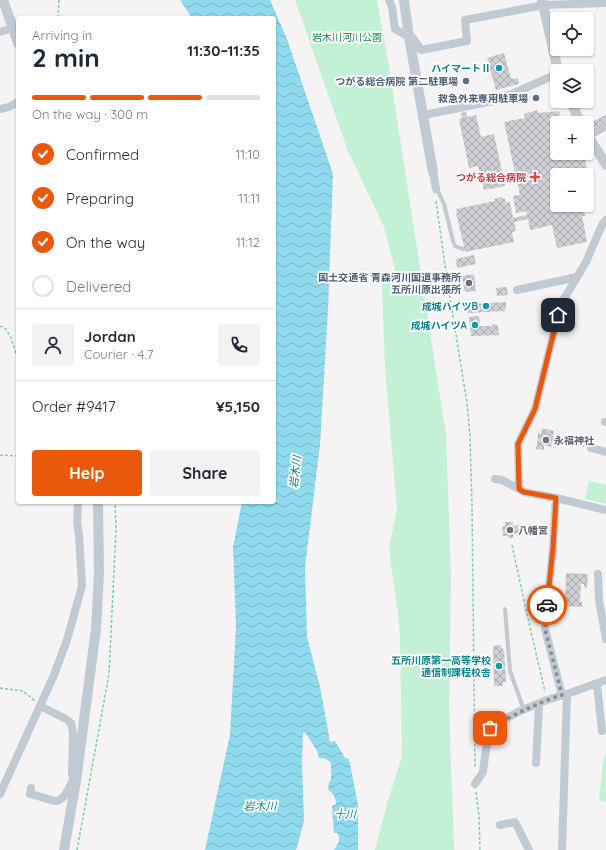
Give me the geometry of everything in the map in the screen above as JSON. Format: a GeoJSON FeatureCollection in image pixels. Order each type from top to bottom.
{"type":"FeatureCollection","features":[{"type":"Feature","properties":{"kind":"street"},"geometry":{"type":"LineString","coordinates":[[3,0],[16,37]]}},
{"type":"Feature","properties":{"kind":"street"},"geometry":{"type":"LineString","coordinates":[[389,0],[392,7],[395,29],[413,38],[421,50],[467,41],[465,20],[543,3],[606,3]]}},
{"type":"Feature","properties":{"kind":"street"},"geometry":{"type":"LineString","coordinates":[[404,0],[409,37],[436,188]]}},
{"type":"Feature","properties":{"kind":"street"},"geometry":{"type":"LineString","coordinates":[[543,3],[556,64]]}},
{"type":"Feature","properties":{"kind":"street"},"geometry":{"type":"LineString","coordinates":[[0,32],[13,28]]}},
{"type":"Feature","properties":{"kind":"street"},"geometry":{"type":"LineString","coordinates":[[424,115],[498,100],[550,77]]}},
{"type":"Feature","properties":{"kind":"street"},"geometry":{"type":"LineString","coordinates":[[0,109],[9,107],[16,103]]}},
{"type":"Feature","properties":{"kind":"street"},"geometry":{"type":"LineString","coordinates":[[594,132],[606,126]]}},
{"type":"Feature","properties":{"kind":"street"},"geometry":{"type":"LineString","coordinates":[[594,145],[606,165]]}},
{"type":"Feature","properties":{"kind":"street"},"geometry":{"type":"LineString","coordinates":[[519,489],[518,444],[535,409],[560,310],[564,299],[586,262],[602,225],[606,220]]}},
{"type":"Feature","properties":{"kind":"street"},"geometry":{"type":"LineString","coordinates":[[517,290],[577,277]]}},
{"type":"Feature","properties":{"kind":"street"},"geometry":{"type":"LineString","coordinates":[[591,448],[606,452]]}},
{"type":"Feature","properties":{"kind":"street"},"geometry":{"type":"LineString","coordinates":[[496,479],[502,480],[524,492],[606,510]]}},
{"type":"Feature","properties":{"kind":"street"},"geometry":{"type":"LineString","coordinates":[[556,498],[545,629],[564,695],[561,850]]}},
{"type":"Feature","properties":{"kind":"street"},"geometry":{"type":"LineString","coordinates":[[0,794],[54,675],[67,640],[82,586],[77,523],[78,504]]}},
{"type":"Feature","properties":{"kind":"street"},"geometry":{"type":"LineString","coordinates":[[64,850],[96,629],[99,573],[98,504]]}},
{"type":"Feature","properties":{"kind":"street"},"geometry":{"type":"LineString","coordinates":[[598,574],[599,600],[606,639]]}},
{"type":"Feature","properties":{"kind":"street"},"geometry":{"type":"LineString","coordinates":[[475,784],[483,772],[484,756],[490,728],[547,700],[606,680]]}},
{"type":"Feature","properties":{"kind":"street"},"geometry":{"type":"LineString","coordinates":[[597,684],[602,731]]}},
{"type":"Feature","properties":{"kind":"street"},"geometry":{"type":"LineString","coordinates":[[536,763],[538,704]]}},
{"type":"Feature","properties":{"kind":"street"},"geometry":{"type":"LineString","coordinates":[[40,706],[66,719],[70,723],[73,732],[72,774],[75,779]]}},
{"type":"Feature","properties":{"kind":"street"},"geometry":{"type":"LineString","coordinates":[[31,788],[30,794],[55,801],[60,800],[75,779]]}},
{"type":"Feature","properties":{"kind":"street"},"geometry":{"type":"LineString","coordinates":[[500,825],[515,822],[529,850]]}},
{"type":"Feature","properties":{"kind":"lane"},"geometry":{"type":"LineString","coordinates":[[436,188],[444,204],[453,242],[455,246],[463,249]]}},
{"type":"Feature","properties":{"kind":"lane"},"geometry":{"type":"LineString","coordinates":[[505,609],[510,671],[524,710]]}},
{"type":"Feature","properties":{"kind":"path"},"geometry":{"type":"LineString","coordinates":[[58,16],[59,0]]}},
{"type":"Feature","properties":{"kind":"path"},"geometry":{"type":"LineString","coordinates":[[436,188],[437,213],[467,403],[470,436],[475,768]]}},
{"type":"Feature","properties":{"kind":"path"},"geometry":{"type":"LineString","coordinates":[[0,326],[6,330],[11,338],[16,354]]}},
{"type":"Feature","properties":{"kind":"path"},"geometry":{"type":"LineString","coordinates":[[558,441],[591,448]]}},
{"type":"Feature","properties":{"kind":"path"},"geometry":{"type":"LineString","coordinates":[[0,455],[16,456]]}},
{"type":"Feature","properties":{"kind":"path"},"geometry":{"type":"LineString","coordinates":[[77,850],[109,674],[116,530],[115,504]]}},
{"type":"Feature","properties":{"kind":"path"},"geometry":{"type":"LineString","coordinates":[[512,544],[547,700]]}},
{"type":"Feature","properties":{"kind":"path"},"geometry":{"type":"LineString","coordinates":[[526,610],[547,610]]}},
{"type":"Feature","properties":{"kind":"path"},"geometry":{"type":"LineString","coordinates":[[0,688],[23,691],[40,706]]}},
{"type":"Feature","properties":{"kind":"path"},"geometry":{"type":"LineString","coordinates":[[475,784],[479,816],[480,850]]}},
{"type":"Feature","properties":{"kind":"green space","name":"岩木川河川公園"},"geometry":{"type":"Polygon","coordinates":[[[295,0],[377,0],[388,61],[446,435],[451,578],[449,707],[454,850],[375,850],[402,756],[400,636],[389,548],[397,510],[385,367],[382,284],[398,281],[384,227],[348,151],[295,0]]]}},
{"type":"Feature","properties":{"kind":"green space"},"geometry":{"type":"Polygon","coordinates":[[[589,481],[606,485],[606,504],[585,499],[589,481]]]}},
{"type":"Feature","properties":{"kind":"green space"},"geometry":{"type":"Polygon","coordinates":[[[604,755],[606,755],[606,802],[599,800],[604,755]]]}},
{"type":"Feature","properties":{"kind":"water","name":"岩木川"},"geometry":{"type":"Polygon","coordinates":[[[180,0],[270,0],[287,39],[333,174],[328,310],[320,445],[305,567],[307,637],[320,687],[330,742],[335,741],[345,758],[349,759],[358,805],[358,850],[334,850],[338,844],[339,837],[337,833],[334,833],[332,806],[336,804],[335,799],[333,794],[328,789],[331,780],[331,763],[326,759],[319,758],[317,751],[305,732],[303,733],[302,764],[304,821],[296,850],[205,850],[230,735],[236,626],[233,547],[242,504],[276,504],[276,16],[191,16],[180,0]]]}},
{"type":"Feature","properties":{"kind":"building","name":"ハイマートⅡ"},"geometry":{"type":"Polygon","coordinates":[[[504,53],[511,79],[518,78],[519,84],[496,90],[487,58],[504,53]]]}},
{"type":"Feature","properties":{"kind":"building","name":"つがる総合病院"},"geometry":{"type":"Polygon","coordinates":[[[537,110],[538,113],[559,111],[560,116],[550,116],[550,160],[585,160],[587,168],[550,168],[550,212],[584,212],[585,216],[582,216],[587,242],[557,248],[552,225],[530,230],[528,219],[514,222],[516,231],[512,232],[514,242],[465,252],[456,209],[495,201],[494,199],[502,197],[505,199],[506,203],[510,202],[513,218],[527,215],[526,211],[516,213],[513,196],[520,195],[504,122],[525,118],[524,114],[537,110]]]}},
{"type":"Feature","properties":{"kind":"building"},"geometry":{"type":"Polygon","coordinates":[[[466,112],[467,117],[476,115],[481,137],[494,134],[505,186],[484,190],[478,166],[469,168],[459,119],[462,118],[461,113],[466,112]]]}},
{"type":"Feature","properties":{"kind":"building"},"geometry":{"type":"Polygon","coordinates":[[[606,115],[606,123],[595,128],[594,121],[606,115]]]}},
{"type":"Feature","properties":{"kind":"building"},"geometry":{"type":"Polygon","coordinates":[[[474,255],[476,264],[457,268],[456,259],[474,255]]]}},
{"type":"Feature","properties":{"kind":"building","name":"国土交通省 青森河川国道事務所 五所川原出張所"},"geometry":{"type":"Polygon","coordinates":[[[474,274],[476,291],[465,292],[462,276],[474,274]]]}},
{"type":"Feature","properties":{"kind":"building"},"geometry":{"type":"Polygon","coordinates":[[[507,287],[508,295],[497,296],[496,288],[507,287]]]}},
{"type":"Feature","properties":{"kind":"building","name":"成城ハイツB"},"geometry":{"type":"Polygon","coordinates":[[[506,302],[505,311],[467,313],[466,303],[506,302]]]}},
{"type":"Feature","properties":{"kind":"building","name":"成城ハイツA"},"geometry":{"type":"Polygon","coordinates":[[[479,316],[480,326],[492,326],[493,324],[498,325],[499,335],[471,336],[469,317],[479,316]]]}},
{"type":"Feature","properties":{"kind":"building","name":"永福神社"},"geometry":{"type":"Polygon","coordinates":[[[542,428],[554,431],[553,436],[556,437],[555,442],[552,442],[551,447],[544,445],[544,450],[536,449],[538,433],[541,434],[542,428]]]}},
{"type":"Feature","properties":{"kind":"building","name":"八幡宮"},"geometry":{"type":"Polygon","coordinates":[[[505,522],[513,522],[513,526],[518,525],[519,533],[513,534],[513,538],[503,536],[502,527],[505,526],[505,522]]]}},
{"type":"Feature","properties":{"kind":"building"},"geometry":{"type":"Polygon","coordinates":[[[566,573],[588,574],[587,588],[584,587],[584,584],[581,584],[580,602],[582,602],[582,607],[565,606],[566,573]]]}},
{"type":"Feature","properties":{"kind":"building","name":"五所川原第一高等学校 通信制課程校舎"},"geometry":{"type":"Polygon","coordinates":[[[501,645],[501,648],[504,650],[506,682],[503,682],[503,686],[494,686],[493,646],[501,645]]]}},
{"type":"Feature","properties":{"kind":"way so far"},"geometry":{"type":"LineString","coordinates":[[490,728],[520,712],[562,695],[545,629],[547,605]]}},
{"type":"Feature","properties":{"kind":"place","name":"ハイマートⅡ"},"geometry":{"type":"Point","coordinates":[499,68]}},
{"type":"Feature","properties":{"kind":"place","name":"つがる総合病院 第二駐車場"},"geometry":{"type":"Point","coordinates":[466,81]}},
{"type":"Feature","properties":{"kind":"place","name":"救急外来専用駐車場"},"geometry":{"type":"Point","coordinates":[536,98]}},
{"type":"Feature","properties":{"kind":"place","name":"つがる総合病院"},"geometry":{"type":"Point","coordinates":[535,177]}},
{"type":"Feature","properties":{"kind":"place","name":"国土交通省 青森河川国道事務所 五所川原出張所"},"geometry":{"type":"Point","coordinates":[469,283]}},
{"type":"Feature","properties":{"kind":"place","name":"成城ハイツB"},"geometry":{"type":"Point","coordinates":[486,306]}},
{"type":"Feature","properties":{"kind":"place","name":"成城ハイツA"},"geometry":{"type":"Point","coordinates":[475,325]}},
{"type":"Feature","properties":{"kind":"place","name":"永福神社"},"geometry":{"type":"Point","coordinates":[546,440]}},
{"type":"Feature","properties":{"kind":"place","name":"八幡宮"},"geometry":{"type":"Point","coordinates":[510,530]}},
{"type":"Feature","properties":{"kind":"place","name":"五所川原第一高等学校 通信制課程校舎"},"geometry":{"type":"Point","coordinates":[499,666]}},
{"type":"Feature","properties":{"kind":"route"},"geometry":{"type":"LineString","coordinates":[[547,605],[551,577],[556,498],[524,492],[519,489],[518,444],[535,409],[558,315]]}},
{"type":"Feature","properties":{"kind":"water label","name":"十川"},"geometry":{"type":"Point","coordinates":[345,814]}}]}
